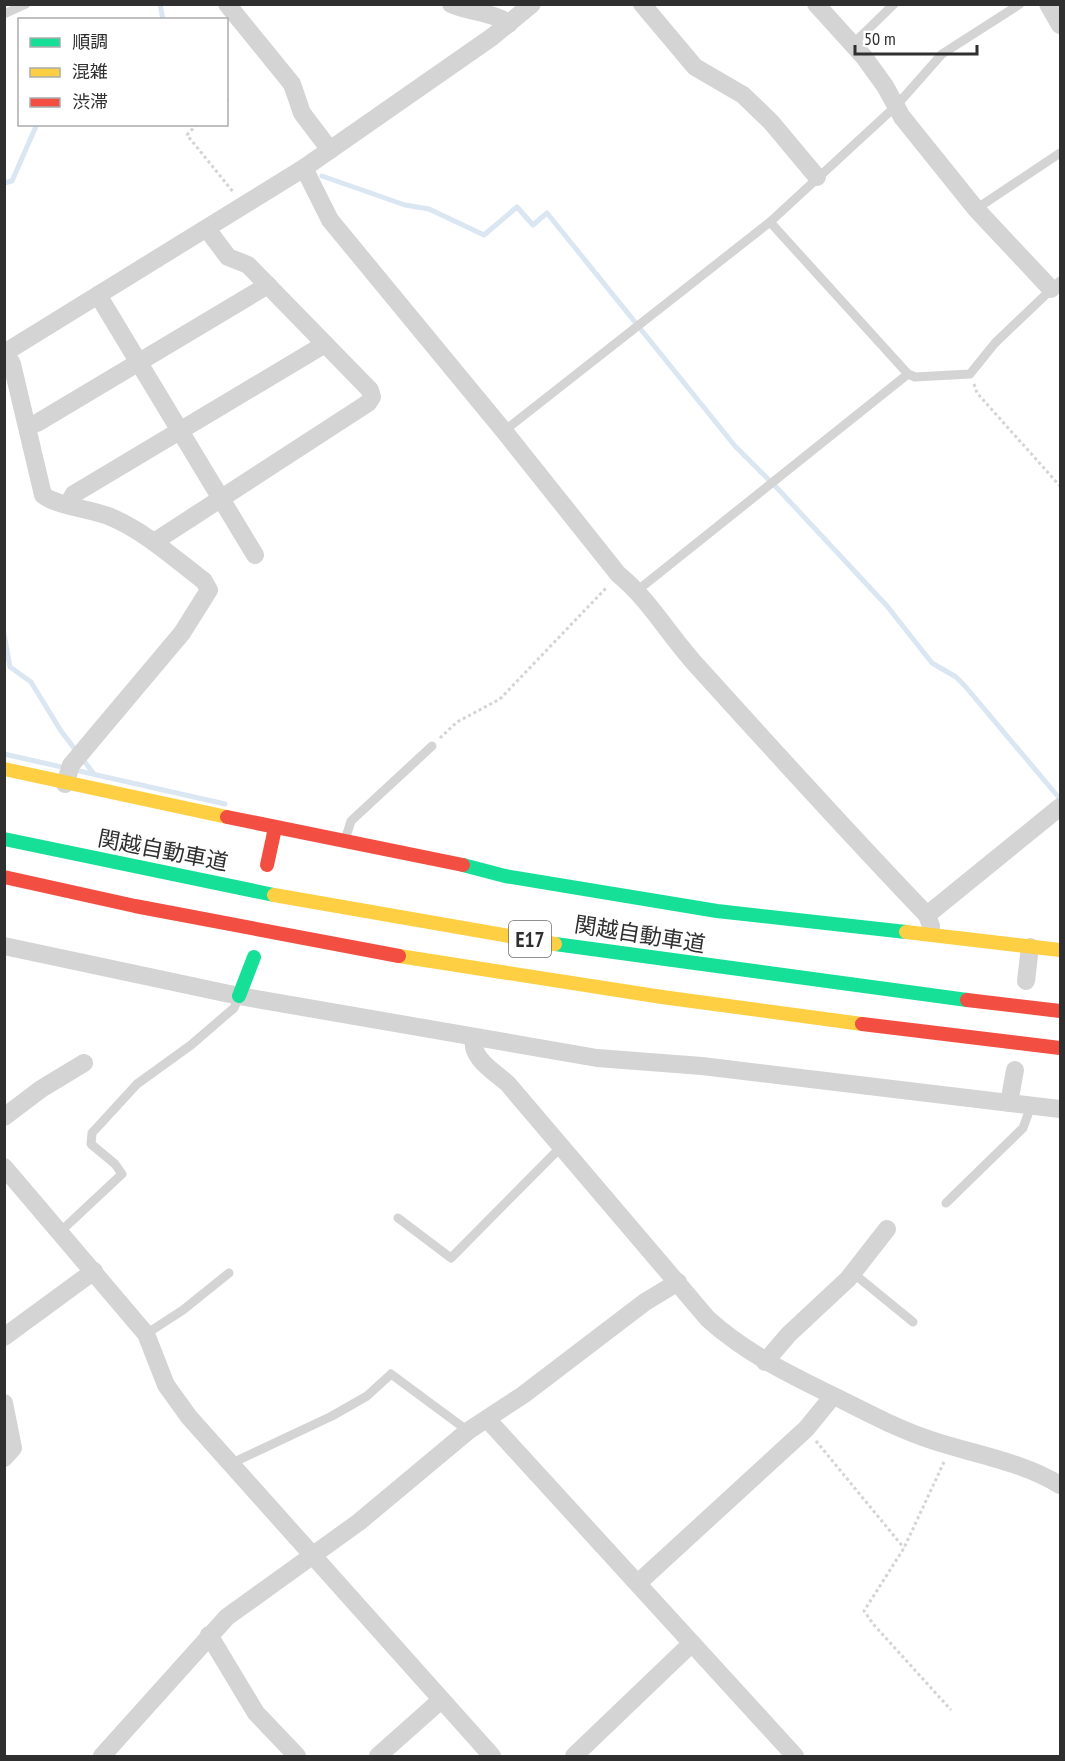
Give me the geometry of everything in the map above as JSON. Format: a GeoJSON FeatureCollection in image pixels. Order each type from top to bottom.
{"type":"FeatureCollection","features":[{"type":"Feature","properties":{"kind":"main road"},"geometry":{"type":"LineString","coordinates":[[4,769],[275,828],[428,856],[505,876],[717,911],[936,938],[1060,950]]}},
{"type":"Feature","properties":{"kind":"main road"},"geometry":{"type":"LineString","coordinates":[[267,866],[275,828]]}},
{"type":"Feature","properties":{"kind":"main road","name":"関越自動車道"},"geometry":{"type":"LineString","coordinates":[[4,839],[300,899],[537,940],[848,987],[1060,1011]]}},
{"type":"Feature","properties":{"kind":"main road","name":"E17"},"geometry":{"type":"LineString","coordinates":[[4,877],[292,936],[526,977],[836,1023],[1060,1048]]}},
{"type":"Feature","properties":{"kind":"main road"},"geometry":{"type":"LineString","coordinates":[[239,996],[254,957]]}},
{"type":"Feature","properties":{"kind":"street"},"geometry":{"type":"LineString","coordinates":[[227,4],[292,84],[302,113],[330,150]]}},
{"type":"Feature","properties":{"kind":"street"},"geometry":{"type":"LineString","coordinates":[[451,4],[474,13],[497,16],[509,24]]}},
{"type":"Feature","properties":{"kind":"street"},"geometry":{"type":"LineString","coordinates":[[65,784],[71,765],[183,633],[208,595],[204,581],[154,542],[113,518],[51,500],[41,491],[12,364],[5,353],[304,168],[509,24],[532,4]]}},
{"type":"Feature","properties":{"kind":"street"},"geometry":{"type":"LineString","coordinates":[[642,4],[695,67],[743,95],[771,122],[817,177]]}},
{"type":"Feature","properties":{"kind":"street"},"geometry":{"type":"LineString","coordinates":[[816,4],[854,44],[885,86],[896,106],[975,209],[1056,285]]}},
{"type":"Feature","properties":{"kind":"street"},"geometry":{"type":"LineString","coordinates":[[1048,4],[1060,25]]}},
{"type":"Feature","properties":{"kind":"street"},"geometry":{"type":"LineString","coordinates":[[304,168],[330,220],[504,431],[618,574],[638,590],[676,643],[865,851],[927,915],[936,938]]}},
{"type":"Feature","properties":{"kind":"street"},"geometry":{"type":"LineString","coordinates":[[154,542],[371,400],[370,390],[248,265],[228,257],[207,229]]}},
{"type":"Feature","properties":{"kind":"street"},"geometry":{"type":"LineString","coordinates":[[27,426],[37,423],[268,285]]}},
{"type":"Feature","properties":{"kind":"street"},"geometry":{"type":"LineString","coordinates":[[98,295],[255,555]]}},
{"type":"Feature","properties":{"kind":"street"},"geometry":{"type":"LineString","coordinates":[[68,504],[74,494],[325,344]]}},
{"type":"Feature","properties":{"kind":"street"},"geometry":{"type":"LineString","coordinates":[[927,915],[1060,807]]}},
{"type":"Feature","properties":{"kind":"street"},"geometry":{"type":"LineString","coordinates":[[4,946],[239,996],[474,1039],[597,1058],[702,1066],[1060,1109]]}},
{"type":"Feature","properties":{"kind":"street"},"geometry":{"type":"LineString","coordinates":[[1026,981],[1030,947]]}},
{"type":"Feature","properties":{"kind":"street"},"geometry":{"type":"LineString","coordinates":[[474,1039],[473,1050],[476,1054],[507,1084],[708,1319],[732,1340],[765,1362],[887,1422],[951,1446],[1025,1466],[1060,1485]]}},
{"type":"Feature","properties":{"kind":"street"},"geometry":{"type":"LineString","coordinates":[[4,1117],[40,1089],[84,1063]]}},
{"type":"Feature","properties":{"kind":"street"},"geometry":{"type":"LineString","coordinates":[[1009,1103],[1015,1070]]}},
{"type":"Feature","properties":{"kind":"street"},"geometry":{"type":"LineString","coordinates":[[4,1167],[61,1231],[146,1334],[171,1393],[309,1555],[492,1756]]}},
{"type":"Feature","properties":{"kind":"street"},"geometry":{"type":"LineString","coordinates":[[765,1362],[789,1334],[853,1273],[887,1229]]}},
{"type":"Feature","properties":{"kind":"street"},"geometry":{"type":"LineString","coordinates":[[4,1337],[94,1271]]}},
{"type":"Feature","properties":{"kind":"street"},"geometry":{"type":"LineString","coordinates":[[102,1756],[227,1617],[269,1588],[309,1555],[359,1522],[468,1431],[523,1395],[645,1302],[678,1282]]}},
{"type":"Feature","properties":{"kind":"street"},"geometry":{"type":"LineString","coordinates":[[638,1583],[806,1429],[833,1396]]}},
{"type":"Feature","properties":{"kind":"street"},"geometry":{"type":"LineString","coordinates":[[4,1403],[13,1448],[4,1458]]}},
{"type":"Feature","properties":{"kind":"street"},"geometry":{"type":"LineString","coordinates":[[487,1419],[795,1756]]}},
{"type":"Feature","properties":{"kind":"street"},"geometry":{"type":"LineString","coordinates":[[209,1635],[256,1713],[297,1756]]}},
{"type":"Feature","properties":{"kind":"street"},"geometry":{"type":"LineString","coordinates":[[574,1756],[692,1643]]}},
{"type":"Feature","properties":{"kind":"street"},"geometry":{"type":"LineString","coordinates":[[378,1756],[441,1700]]}},
{"type":"Feature","properties":{"kind":"lane"},"geometry":{"type":"LineString","coordinates":[[4,14],[26,4]]}},
{"type":"Feature","properties":{"kind":"lane"},"geometry":{"type":"LineString","coordinates":[[854,44],[894,4]]}},
{"type":"Feature","properties":{"kind":"lane"},"geometry":{"type":"LineString","coordinates":[[504,431],[770,222],[896,106],[942,54],[1020,4]]}},
{"type":"Feature","properties":{"kind":"lane"},"geometry":{"type":"LineString","coordinates":[[975,209],[1060,153]]}},
{"type":"Feature","properties":{"kind":"lane"},"geometry":{"type":"LineString","coordinates":[[770,222],[908,374],[915,376],[970,374],[995,343],[1056,285]]}},
{"type":"Feature","properties":{"kind":"lane"},"geometry":{"type":"LineString","coordinates":[[638,590],[908,374]]}},
{"type":"Feature","properties":{"kind":"lane"},"geometry":{"type":"LineString","coordinates":[[345,840],[351,821],[432,746]]}},
{"type":"Feature","properties":{"kind":"lane"},"geometry":{"type":"LineString","coordinates":[[61,1231],[122,1174],[116,1164],[91,1144],[92,1133],[138,1084],[234,1008],[239,996]]}},
{"type":"Feature","properties":{"kind":"lane"},"geometry":{"type":"LineString","coordinates":[[946,1203],[1023,1128],[1031,1106]]}},
{"type":"Feature","properties":{"kind":"lane"},"geometry":{"type":"LineString","coordinates":[[398,1218],[451,1258],[561,1147]]}},
{"type":"Feature","properties":{"kind":"lane"},"geometry":{"type":"LineString","coordinates":[[146,1334],[183,1310],[229,1273]]}},
{"type":"Feature","properties":{"kind":"lane"},"geometry":{"type":"LineString","coordinates":[[853,1273],[913,1322]]}},
{"type":"Feature","properties":{"kind":"lane"},"geometry":{"type":"LineString","coordinates":[[230,1464],[332,1416],[367,1396],[391,1374],[468,1431]]}},
{"type":"Feature","properties":{"kind":"path"},"geometry":{"type":"LineString","coordinates":[[195,126],[187,135],[244,207]]}},
{"type":"Feature","properties":{"kind":"path"},"geometry":{"type":"LineString","coordinates":[[970,374],[977,393],[1060,486]]}},
{"type":"Feature","properties":{"kind":"path"},"geometry":{"type":"LineString","coordinates":[[432,746],[457,722],[500,699],[618,574]]}},
{"type":"Feature","properties":{"kind":"path"},"geometry":{"type":"LineString","coordinates":[[806,1429],[904,1548]]}},
{"type":"Feature","properties":{"kind":"path"},"geometry":{"type":"LineString","coordinates":[[951,1446],[904,1548],[864,1611],[951,1710]]}},
{"type":"Feature","properties":{"kind":"waterway"},"geometry":{"type":"LineString","coordinates":[[160,4],[163,18]]}},
{"type":"Feature","properties":{"kind":"waterway"},"geometry":{"type":"LineString","coordinates":[[4,183],[12,181],[36,126]]}},
{"type":"Feature","properties":{"kind":"waterway"},"geometry":{"type":"LineString","coordinates":[[322,176],[405,205],[429,209],[484,235],[517,207],[533,225],[547,213],[735,446],[887,606],[932,663],[956,677],[965,686],[1060,799]]}},
{"type":"Feature","properties":{"kind":"waterway"},"geometry":{"type":"LineString","coordinates":[[4,634],[10,667],[31,682],[61,731],[94,774]]}},
{"type":"Feature","properties":{"kind":"waterway"},"geometry":{"type":"LineString","coordinates":[[4,754],[225,804]]}},
{"type":"Feature","properties":{"kind":"traffic: fast"},"geometry":{"type":"LineString","coordinates":[[4,839],[274,895]]}},
{"type":"Feature","properties":{"kind":"traffic: fast"},"geometry":{"type":"LineString","coordinates":[[463,865],[505,876],[717,911],[906,932]]}},
{"type":"Feature","properties":{"kind":"traffic: fast"},"geometry":{"type":"LineString","coordinates":[[555,944],[967,1000]]}},
{"type":"Feature","properties":{"kind":"traffic: fast"},"geometry":{"type":"LineString","coordinates":[[239,996],[254,957]]}},
{"type":"Feature","properties":{"kind":"traffic: slow"},"geometry":{"type":"LineString","coordinates":[[4,769],[227,817]]}},
{"type":"Feature","properties":{"kind":"traffic: slow"},"geometry":{"type":"LineString","coordinates":[[274,895],[555,944]]}},
{"type":"Feature","properties":{"kind":"traffic: slow"},"geometry":{"type":"LineString","coordinates":[[906,932],[1060,950]]}},
{"type":"Feature","properties":{"kind":"traffic: slow"},"geometry":{"type":"LineString","coordinates":[[399,956],[662,997],[862,1024]]}},
{"type":"Feature","properties":{"kind":"traffic: jam"},"geometry":{"type":"LineString","coordinates":[[227,817],[463,865]]}},
{"type":"Feature","properties":{"kind":"traffic: jam"},"geometry":{"type":"LineString","coordinates":[[267,865],[275,828]]}},
{"type":"Feature","properties":{"kind":"traffic: jam"},"geometry":{"type":"LineString","coordinates":[[4,877],[135,906],[399,956]]}},
{"type":"Feature","properties":{"kind":"traffic: jam"},"geometry":{"type":"LineString","coordinates":[[967,1000],[1060,1011]]}},
{"type":"Feature","properties":{"kind":"traffic: jam"},"geometry":{"type":"LineString","coordinates":[[862,1024],[1060,1048]]}}]}
